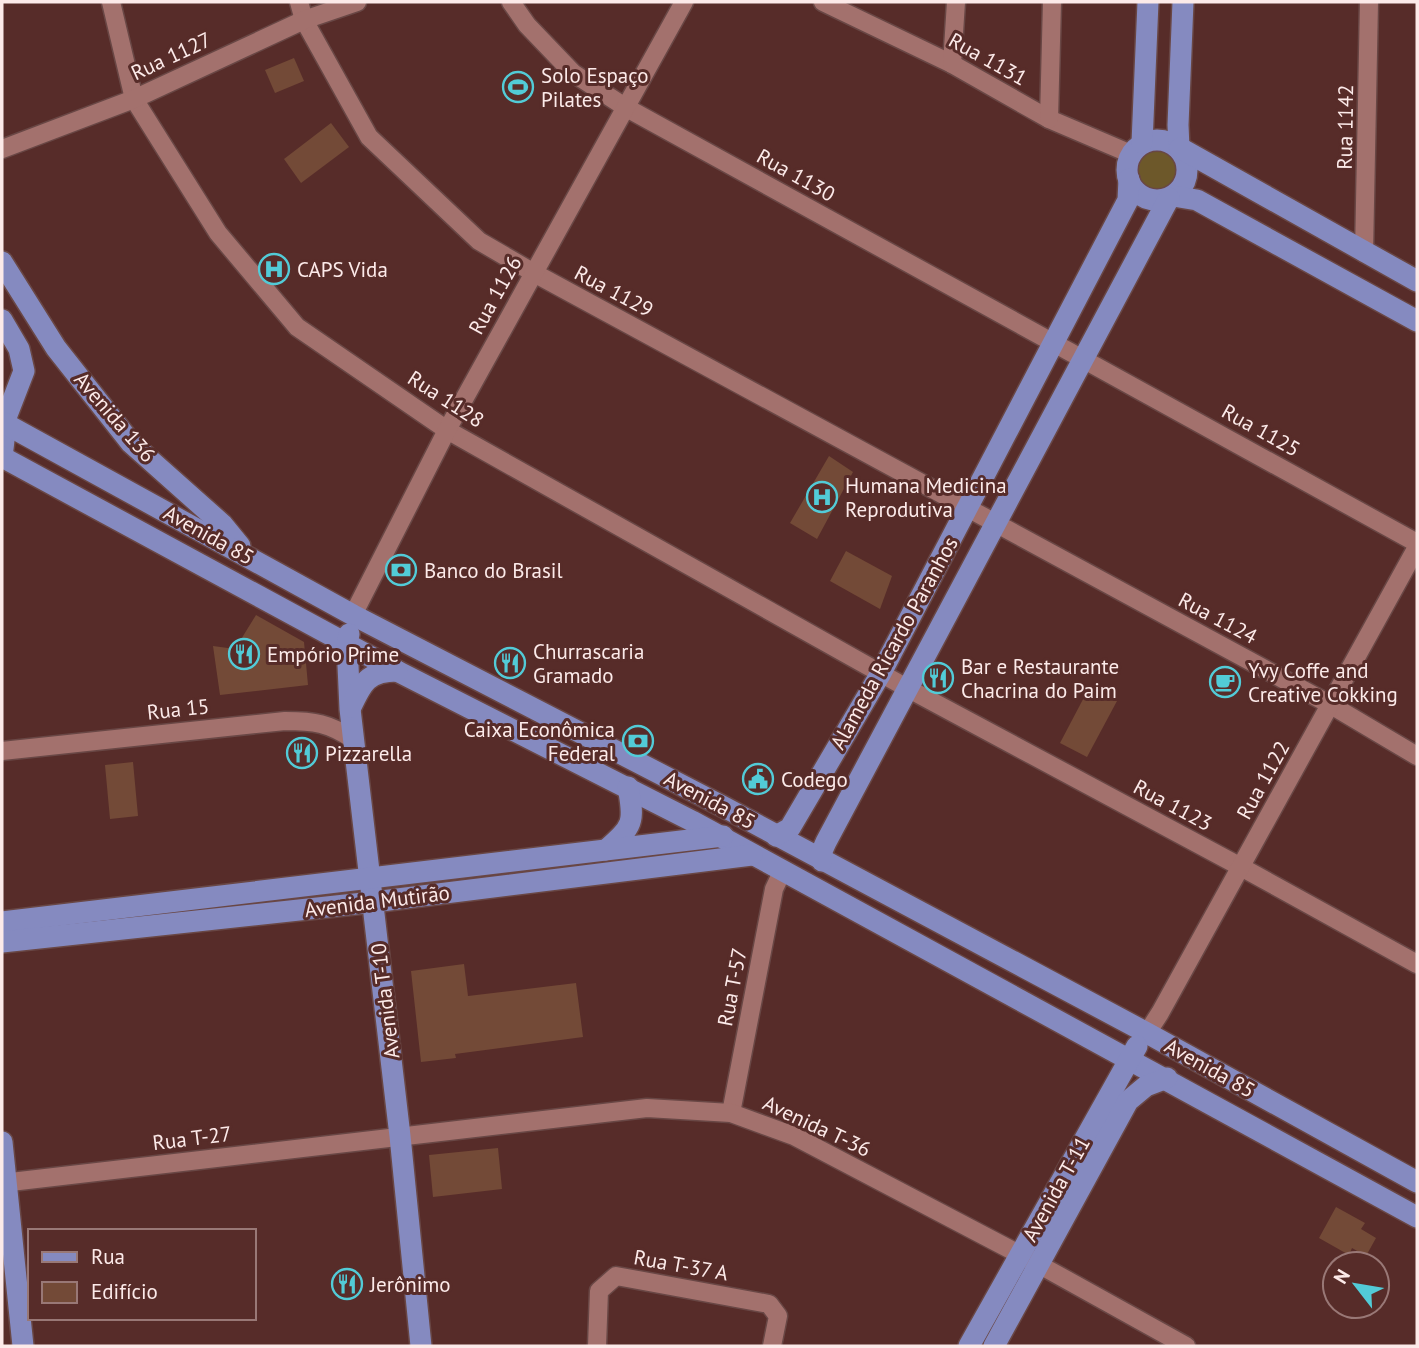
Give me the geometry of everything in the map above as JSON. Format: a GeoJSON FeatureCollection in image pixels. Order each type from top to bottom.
{"type":"FeatureCollection","features":[{"type":"Feature","properties":{"kind":"main road"},"geometry":{"type":"LineString","coordinates":[[1137,149],[1149,2]]}},
{"type":"Feature","properties":{"kind":"main road"},"geometry":{"type":"LineString","coordinates":[[1171,197],[1183,186],[1188,173],[1187,160],[1180,148],[1178,125],[1184,2]]}},
{"type":"Feature","properties":{"kind":"main road"},"geometry":{"type":"LineString","coordinates":[[1417,281],[1168,141],[1155,139],[1137,149],[1128,162],[1129,179],[1133,188],[1149,199],[1171,197],[1197,200],[1417,321]]}},
{"type":"Feature","properties":{"kind":"main road","name":"Alameda Ricardo Paranhos"},"geometry":{"type":"LineString","coordinates":[[776,836],[790,828],[881,673],[1128,200],[1129,179]]}},
{"type":"Feature","properties":{"kind":"main road","name":"Alameda Ricardo Paranhos"},"geometry":{"type":"LineString","coordinates":[[822,861],[825,842],[1171,197]]}},
{"type":"Feature","properties":{"kind":"main road","name":"Avenida 136"},"geometry":{"type":"LineString","coordinates":[[2,262],[56,348],[131,443],[222,524],[248,556]]}},
{"type":"Feature","properties":{"kind":"main road"},"geometry":{"type":"LineString","coordinates":[[2,320],[19,349],[24,371],[4,423],[2,457]]}},
{"type":"Feature","properties":{"kind":"main road"},"geometry":{"type":"LineString","coordinates":[[2,395],[22,380]]}},
{"type":"Feature","properties":{"kind":"main road","name":"Avenida 85"},"geometry":{"type":"LineString","coordinates":[[4,423],[353,614],[1147,1033],[1417,1182]]}},
{"type":"Feature","properties":{"kind":"main road","name":"Avenida 85"},"geometry":{"type":"LineString","coordinates":[[2,457],[347,645],[628,787],[1167,1078],[1417,1217]]}},
{"type":"Feature","properties":{"kind":"main road","name":"Avenida T-10"},"geometry":{"type":"LineString","coordinates":[[353,614],[347,645],[350,709],[373,902],[394,1137],[421,1346]]}},
{"type":"Feature","properties":{"kind":"main road"},"geometry":{"type":"LineString","coordinates":[[350,709],[361,686],[368,679],[385,671],[397,671]]}},
{"type":"Feature","properties":{"kind":"main road"},"geometry":{"type":"LineString","coordinates":[[606,850],[628,831],[632,806],[628,787]]}},
{"type":"Feature","properties":{"kind":"main road"},"geometry":{"type":"LineString","coordinates":[[720,837],[740,835],[1064,1008],[1088,1002]]}},
{"type":"Feature","properties":{"kind":"main road","name":"Avenida Mutirão"},"geometry":{"type":"LineString","coordinates":[[2,922],[720,837]]}},
{"type":"Feature","properties":{"kind":"main road","name":"Avenida Mutirão"},"geometry":{"type":"LineString","coordinates":[[2,942],[373,902],[752,855]]}},
{"type":"Feature","properties":{"kind":"main road"},"geometry":{"type":"LineString","coordinates":[[1147,1033],[1167,1078]]}},
{"type":"Feature","properties":{"kind":"main road","name":"Avenida T-11"},"geometry":{"type":"LineString","coordinates":[[994,1346],[1029,1260],[1129,1058],[1147,1033]]}},
{"type":"Feature","properties":{"kind":"main road","name":"Avenida T-11"},"geometry":{"type":"LineString","coordinates":[[969,1346],[1029,1260],[1128,1101],[1146,1086],[1167,1078]]}},
{"type":"Feature","properties":{"kind":"main road"},"geometry":{"type":"LineString","coordinates":[[2,1142],[4,1183],[23,1346]]}},
{"type":"Feature","properties":{"kind":"main road"},"geometry":{"type":"LineString","coordinates":[[1321,1164],[1347,1168],[1417,1205]]}},
{"type":"Feature","properties":{"kind":"street","name":"Rua 1128"},"geometry":{"type":"LineString","coordinates":[[111,2],[134,99],[218,233],[297,327],[447,430],[906,688]]}},
{"type":"Feature","properties":{"kind":"street","name":"Rua 1129"},"geometry":{"type":"LineString","coordinates":[[299,2],[304,20],[369,137],[479,241],[534,274],[996,524]]}},
{"type":"Feature","properties":{"kind":"street","name":"Rua 1127"},"geometry":{"type":"LineString","coordinates":[[2,149],[134,99],[304,20],[357,2]]}},
{"type":"Feature","properties":{"kind":"street","name":"Rua 1130"},"geometry":{"type":"LineString","coordinates":[[511,2],[527,26],[573,73],[625,107],[1084,358]]}},
{"type":"Feature","properties":{"kind":"street","name":"Rua 1126"},"geometry":{"type":"LineString","coordinates":[[353,614],[447,430],[684,2]]}},
{"type":"Feature","properties":{"kind":"street","name":"Rua 1131"},"geometry":{"type":"LineString","coordinates":[[823,2],[952,64],[1049,119],[1137,149]]}},
{"type":"Feature","properties":{"kind":"street"},"geometry":{"type":"LineString","coordinates":[[952,64],[956,2]]}},
{"type":"Feature","properties":{"kind":"street"},"geometry":{"type":"LineString","coordinates":[[1049,119],[1052,2]]}},
{"type":"Feature","properties":{"kind":"street","name":"Rua 1142"},"geometry":{"type":"LineString","coordinates":[[1364,253],[1369,2]]}},
{"type":"Feature","properties":{"kind":"street","name":"Rua 1125"},"geometry":{"type":"LineString","coordinates":[[1084,358],[1417,545]]}},
{"type":"Feature","properties":{"kind":"street","name":"Rua 1124"},"geometry":{"type":"LineString","coordinates":[[996,524],[1331,705],[1417,756]]}},
{"type":"Feature","properties":{"kind":"street","name":"Rua 1122"},"geometry":{"type":"LineString","coordinates":[[1147,1033],[1331,705],[1417,545]]}},
{"type":"Feature","properties":{"kind":"street","name":"Rua 1123"},"geometry":{"type":"LineString","coordinates":[[906,688],[1417,964]]}},
{"type":"Feature","properties":{"kind":"street","name":"Rua 15"},"geometry":{"type":"LineString","coordinates":[[2,751],[285,721],[314,721],[337,728],[354,740]]}},
{"type":"Feature","properties":{"kind":"street","name":"Rua T-57"},"geometry":{"type":"LineString","coordinates":[[731,1113],[774,889],[782,872]]}},
{"type":"Feature","properties":{"kind":"street","name":"Avenida T-36"},"geometry":{"type":"LineString","coordinates":[[394,1137],[647,1108],[731,1113],[794,1136],[1186,1346]]}},
{"type":"Feature","properties":{"kind":"street","name":"Rua T-27"},"geometry":{"type":"LineString","coordinates":[[4,1183],[394,1137]]}},
{"type":"Feature","properties":{"kind":"street","name":"Rua T-37 A"},"geometry":{"type":"LineString","coordinates":[[597,1346],[599,1292],[616,1276],[768,1304],[778,1316],[772,1346]]}},
{"type":"Feature","properties":{"kind":"shaded area"},"geometry":{"type":"Polygon","coordinates":[[[1156,149],[1171,155],[1177,170],[1171,185],[1156,191],[1141,185],[1135,170],[1141,155],[1156,149]]]}},
{"type":"Feature","properties":{"kind":"building"},"geometry":{"type":"Polygon","coordinates":[[[294,58],[304,81],[275,93],[265,70],[294,58]]]}},
{"type":"Feature","properties":{"kind":"building"},"geometry":{"type":"Polygon","coordinates":[[[331,123],[349,147],[301,183],[284,159],[331,123]]]}},
{"type":"Feature","properties":{"kind":"building","name":"Humana Medicina Reprodutiva"},"geometry":{"type":"Polygon","coordinates":[[[829,456],[853,472],[817,539],[790,523],[829,456]]]}},
{"type":"Feature","properties":{"kind":"building"},"geometry":{"type":"Polygon","coordinates":[[[846,551],[892,576],[880,609],[830,581],[846,551]]]}},
{"type":"Feature","properties":{"kind":"building"},"geometry":{"type":"Polygon","coordinates":[[[256,615],[304,642],[308,685],[220,695],[213,646],[235,649],[256,615]]]}},
{"type":"Feature","properties":{"kind":"building"},"geometry":{"type":"Polygon","coordinates":[[[1090,686],[1117,701],[1087,757],[1060,743],[1090,686]]]}},
{"type":"Feature","properties":{"kind":"building"},"geometry":{"type":"Polygon","coordinates":[[[133,762],[138,816],[110,819],[105,765],[133,762]]]}},
{"type":"Feature","properties":{"kind":"building"},"geometry":{"type":"Polygon","coordinates":[[[464,964],[468,996],[576,983],[583,1037],[455,1054],[456,1058],[421,1062],[411,971],[464,964]]]}},
{"type":"Feature","properties":{"kind":"building"},"geometry":{"type":"Polygon","coordinates":[[[498,1148],[502,1189],[433,1197],[429,1155],[498,1148]]]}},
{"type":"Feature","properties":{"kind":"building"},"geometry":{"type":"Polygon","coordinates":[[[1336,1207],[1365,1223],[1361,1229],[1376,1238],[1369,1250],[1340,1250],[1319,1238],[1336,1207]]]}},
{"type":"Feature","properties":{"kind":"place","name":"Solo Espaço Pilates"},"geometry":{"type":"Point","coordinates":[518,87]}},
{"type":"Feature","properties":{"kind":"place","name":"CAPS Vida"},"geometry":{"type":"Point","coordinates":[274,269]}},
{"type":"Feature","properties":{"kind":"place","name":"Humana Medicina Reprodutiva"},"geometry":{"type":"Point","coordinates":[822,497]}},
{"type":"Feature","properties":{"kind":"place","name":"Banco do Brasil"},"geometry":{"type":"Point","coordinates":[401,570]}},
{"type":"Feature","properties":{"kind":"place","name":"Empório Prime"},"geometry":{"type":"Point","coordinates":[244,654]}},
{"type":"Feature","properties":{"kind":"place","name":"Churrascaria Gramado"},"geometry":{"type":"Point","coordinates":[510,663]}},
{"type":"Feature","properties":{"kind":"place","name":"Bar e Restaurante Chacrina do Paim"},"geometry":{"type":"Point","coordinates":[938,678]}},
{"type":"Feature","properties":{"kind":"place","name":"Yvy Coffe and Creative Cokking"},"geometry":{"type":"Point","coordinates":[1225,682]}},
{"type":"Feature","properties":{"kind":"place","name":"Caixa Econômica Federal"},"geometry":{"type":"Point","coordinates":[638,741]}},
{"type":"Feature","properties":{"kind":"place","name":"Pizzarella"},"geometry":{"type":"Point","coordinates":[302,753]}},
{"type":"Feature","properties":{"kind":"place","name":"Codego"},"geometry":{"type":"Point","coordinates":[758,779]}},
{"type":"Feature","properties":{"kind":"place","name":"Jerônimo"},"geometry":{"type":"Point","coordinates":[347,1284]}}]}
